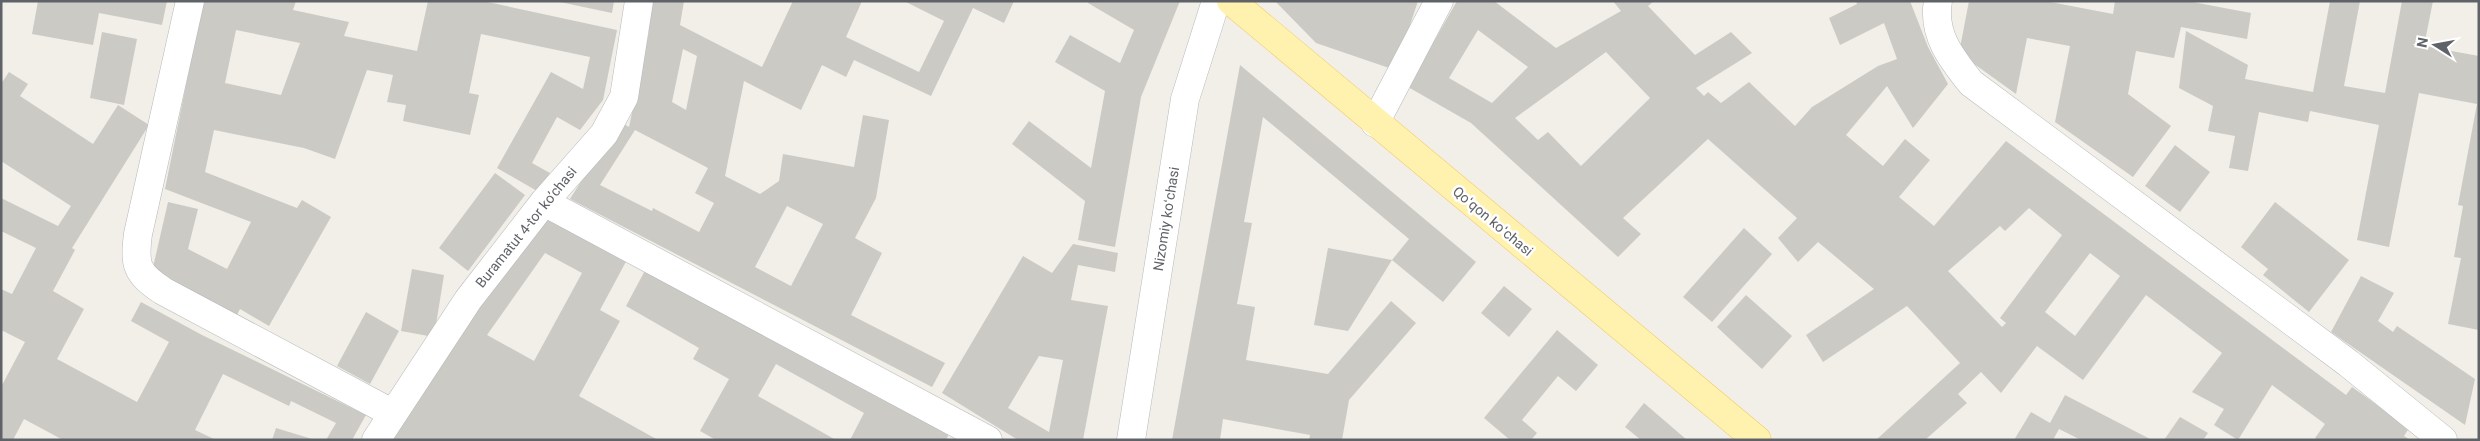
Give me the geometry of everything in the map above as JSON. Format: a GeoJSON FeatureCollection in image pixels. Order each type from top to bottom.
{"type":"FeatureCollection","features":[{"type":"Feature","properties":{"kind":"main road","name":"Qoʻqon koʻchasi"},"geometry":{"type":"LineString","coordinates":[[1231,1],[1757,440]]}},
{"type":"Feature","properties":{"kind":"street"},"geometry":{"type":"LineString","coordinates":[[190,1],[138,234],[135,254],[138,269],[147,281],[392,413]]}},
{"type":"Feature","properties":{"kind":"street","name":"Buramatut 4-tor koʼchasi"},"geometry":{"type":"LineString","coordinates":[[376,440],[468,300],[544,202],[604,134],[624,97],[639,1]]}},
{"type":"Feature","properties":{"kind":"street","name":"Nizomiy koʻchasi"},"geometry":{"type":"LineString","coordinates":[[1131,440],[1185,99],[1216,1]]}},
{"type":"Feature","properties":{"kind":"street"},"geometry":{"type":"LineString","coordinates":[[1375,123],[1440,1]]}},
{"type":"Feature","properties":{"kind":"street"},"geometry":{"type":"LineString","coordinates":[[1938,1],[1937,30],[1952,59],[1971,83],[2348,363],[2443,440]]}},
{"type":"Feature","properties":{"kind":"street"},"geometry":{"type":"LineString","coordinates":[[544,202],[988,440]]}},
{"type":"Feature","properties":{"kind":"building"},"geometry":{"type":"Polygon","coordinates":[[[38,1],[167,1],[162,25],[99,13],[93,45],[32,34],[38,1]]]}},
{"type":"Feature","properties":{"kind":"building"},"geometry":{"type":"Polygon","coordinates":[[[203,1],[296,1],[293,10],[349,22],[344,36],[417,51],[428,1],[483,1],[617,30],[603,100],[580,130],[557,117],[532,163],[550,173],[537,191],[497,168],[551,72],[583,89],[590,57],[481,34],[469,93],[479,95],[470,135],[403,121],[406,105],[387,102],[393,75],[367,70],[335,159],[304,148],[214,130],[205,172],[297,208],[302,200],[331,217],[269,326],[240,309],[235,319],[151,276],[168,202],[198,209],[188,249],[227,269],[251,222],[165,189],[203,1]],[[236,30],[225,83],[281,95],[300,43],[236,30]]]}},
{"type":"Feature","properties":{"kind":"building"},"geometry":{"type":"Polygon","coordinates":[[[555,1],[614,1],[612,13],[555,1]]]}},
{"type":"Feature","properties":{"kind":"building"},"geometry":{"type":"Polygon","coordinates":[[[645,1],[684,1],[680,25],[762,67],[793,1],[862,1],[846,37],[919,72],[944,21],[904,1],[1014,1],[1004,23],[973,8],[931,96],[854,60],[846,77],[822,65],[801,110],[744,81],[725,176],[760,194],[779,181],[783,154],[854,167],[863,115],[889,120],[876,198],[855,238],[882,253],[851,315],[945,363],[932,387],[570,199],[619,121],[629,127],[649,32],[641,27],[645,1]],[[683,49],[672,102],[686,110],[697,56],[683,49]],[[635,130],[600,185],[652,211],[653,208],[699,232],[714,203],[695,193],[708,168],[635,130]],[[787,206],[755,267],[791,286],[823,224],[787,206]]]}},
{"type":"Feature","properties":{"kind":"building"},"geometry":{"type":"Polygon","coordinates":[[[1089,1],[1180,1],[1141,97],[1115,247],[1078,240],[1085,201],[1012,144],[1029,121],[1091,168],[1105,91],[1055,62],[1070,35],[1120,63],[1134,30],[1088,3],[1089,1]]]}},
{"type":"Feature","properties":{"kind":"building"},"geometry":{"type":"Polygon","coordinates":[[[1275,1],[1418,1],[1395,70],[1316,43],[1275,1]]]}},
{"type":"Feature","properties":{"kind":"building"},"geometry":{"type":"Polygon","coordinates":[[[1457,1],[1494,1],[1556,48],[1621,11],[1613,1],[1654,1],[1648,6],[1695,55],[1731,32],[1752,53],[1696,88],[1704,96],[1708,92],[1721,103],[1749,82],[1795,126],[1812,107],[1878,66],[1897,59],[1884,23],[1840,45],[1829,18],[1857,4],[1856,1],[1910,1],[1928,47],[1948,84],[1913,128],[1887,86],[1846,135],[1883,166],[1905,139],[1930,160],[1899,197],[1934,226],[2006,141],[2346,395],[2352,387],[2409,428],[2404,436],[2410,440],[2318,440],[2315,438],[2325,424],[2272,385],[2238,440],[2214,425],[2224,409],[2192,392],[2222,353],[2146,295],[2083,380],[2037,346],[2001,393],[1981,372],[1958,394],[1967,403],[1925,440],[1876,440],[1960,363],[1907,306],[1823,362],[1806,335],[1874,289],[1818,242],[1798,262],[1778,238],[1797,218],[1708,139],[1623,218],[1641,234],[1618,257],[1471,123],[1408,87],[1457,1]],[[1478,30],[1449,78],[1492,103],[1528,67],[1478,30]],[[1606,52],[1515,118],[1538,140],[1548,132],[1581,166],[1650,98],[1606,52]],[[2029,208],[2005,231],[2000,226],[1948,271],[2002,327],[2006,323],[2000,318],[2062,235],[2029,208]],[[2090,253],[2045,312],[2075,336],[2120,276],[2090,253]]]}},
{"type":"Feature","properties":{"kind":"building"},"geometry":{"type":"Polygon","coordinates":[[[1969,1],[2045,1],[2113,14],[2115,1],[2187,1],[2251,13],[2247,39],[2181,27],[2174,58],[2136,51],[2128,94],[2171,126],[2133,177],[2055,122],[2070,46],[2027,38],[2016,94],[1959,53],[1969,1]]]}},
{"type":"Feature","properties":{"kind":"building"},"geometry":{"type":"Polygon","coordinates":[[[2330,1],[2360,1],[2344,86],[2385,93],[2402,1],[2433,1],[2424,46],[2479,56],[2479,330],[2448,324],[2461,258],[2454,257],[2463,206],[2458,205],[2477,104],[2419,93],[2389,247],[2357,240],[2379,125],[2310,111],[2308,122],[2259,112],[2248,171],[2229,168],[2235,136],[2208,131],[2213,106],[2179,88],[2186,31],[2248,65],[2245,79],[2313,92],[2330,1]]]}},
{"type":"Feature","properties":{"kind":"building"},"geometry":{"type":"Polygon","coordinates":[[[102,32],[137,39],[124,105],[90,98],[102,32]]]}},
{"type":"Feature","properties":{"kind":"building"},"geometry":{"type":"Polygon","coordinates":[[[1240,65],[1476,262],[1443,302],[1392,260],[1409,239],[1263,117],[1244,222],[1252,223],[1237,304],[1255,307],[1246,360],[1328,374],[1391,301],[1416,323],[1349,400],[1342,440],[1309,440],[1310,435],[1223,419],[1220,440],[1172,440],[1240,65]]]}},
{"type":"Feature","properties":{"kind":"building"},"geometry":{"type":"Polygon","coordinates":[[[9,72],[28,84],[20,96],[93,144],[118,105],[149,125],[72,248],[75,250],[53,291],[84,309],[57,359],[137,402],[169,342],[131,321],[141,302],[202,335],[366,415],[352,440],[326,440],[336,423],[291,401],[289,406],[223,374],[195,430],[216,440],[63,440],[24,419],[13,440],[1,440],[1,387],[25,342],[1,330],[1,289],[12,294],[36,248],[1,231],[1,198],[58,226],[71,206],[1,161],[1,84],[9,72]]]}},
{"type":"Feature","properties":{"kind":"building"},"geometry":{"type":"Polygon","coordinates":[[[2175,145],[2210,172],[2180,212],[2145,186],[2175,145]]]}},
{"type":"Feature","properties":{"kind":"building"},"geometry":{"type":"Polygon","coordinates":[[[495,173],[525,195],[468,271],[439,248],[495,173]]]}},
{"type":"Feature","properties":{"kind":"building"},"geometry":{"type":"Polygon","coordinates":[[[2275,202],[2349,260],[2309,312],[2263,275],[2268,269],[2241,247],[2275,202]]]}},
{"type":"Feature","properties":{"kind":"building"},"geometry":{"type":"Polygon","coordinates":[[[544,209],[629,256],[600,310],[620,321],[579,396],[658,440],[390,440],[544,209]],[[545,253],[487,335],[534,361],[582,273],[545,253]]]}},
{"type":"Feature","properties":{"kind":"building"},"geometry":{"type":"Polygon","coordinates":[[[1744,228],[1772,254],[1712,322],[1683,297],[1744,228]]]}},
{"type":"Feature","properties":{"kind":"building"},"geometry":{"type":"Polygon","coordinates":[[[1073,244],[1118,253],[1115,272],[1078,265],[1071,300],[1108,306],[1083,440],[1018,440],[942,393],[1023,256],[1052,273],[1073,244]],[[1039,356],[1008,408],[1049,432],[1063,360],[1039,356]]]}},
{"type":"Feature","properties":{"kind":"building"},"geometry":{"type":"Polygon","coordinates":[[[1328,248],[1392,260],[1348,331],[1314,325],[1328,248]]]}},
{"type":"Feature","properties":{"kind":"building"},"geometry":{"type":"Polygon","coordinates":[[[649,263],[950,432],[946,440],[850,440],[864,413],[776,364],[758,396],[836,440],[716,440],[700,431],[729,379],[693,359],[699,348],[626,306],[649,263]]]}},
{"type":"Feature","properties":{"kind":"building"},"geometry":{"type":"Polygon","coordinates":[[[412,269],[444,275],[434,337],[401,331],[412,269]]]}},
{"type":"Feature","properties":{"kind":"building"},"geometry":{"type":"Polygon","coordinates":[[[2361,276],[2394,293],[2378,321],[2393,332],[2397,326],[2475,379],[2465,425],[2331,332],[2361,276]]]}},
{"type":"Feature","properties":{"kind":"building"},"geometry":{"type":"Polygon","coordinates":[[[1504,286],[1532,309],[1509,337],[1481,313],[1504,286]]]}},
{"type":"Feature","properties":{"kind":"building"},"geometry":{"type":"Polygon","coordinates":[[[1746,295],[1792,336],[1762,369],[1717,327],[1746,295]]]}},
{"type":"Feature","properties":{"kind":"building"},"geometry":{"type":"Polygon","coordinates":[[[366,312],[399,331],[370,384],[337,366],[366,312]]]}},
{"type":"Feature","properties":{"kind":"building"},"geometry":{"type":"Polygon","coordinates":[[[1557,330],[1598,365],[1576,391],[1558,376],[1522,420],[1537,433],[1531,440],[1510,440],[1484,418],[1557,330]]]}},
{"type":"Feature","properties":{"kind":"building"},"geometry":{"type":"Polygon","coordinates":[[[2065,395],[2152,440],[2081,440],[2059,429],[2053,440],[2014,440],[2031,412],[2050,423],[2065,395]]]}},
{"type":"Feature","properties":{"kind":"building"},"geometry":{"type":"Polygon","coordinates":[[[1644,403],[1687,440],[1641,440],[1625,427],[1644,403]]]}},
{"type":"Feature","properties":{"kind":"building"},"geometry":{"type":"Polygon","coordinates":[[[2180,417],[2208,433],[2203,440],[2164,440],[2180,417]]]}},
{"type":"Feature","properties":{"kind":"building"},"geometry":{"type":"Polygon","coordinates":[[[276,428],[312,439],[312,440],[272,440],[276,428]]]}}]}
